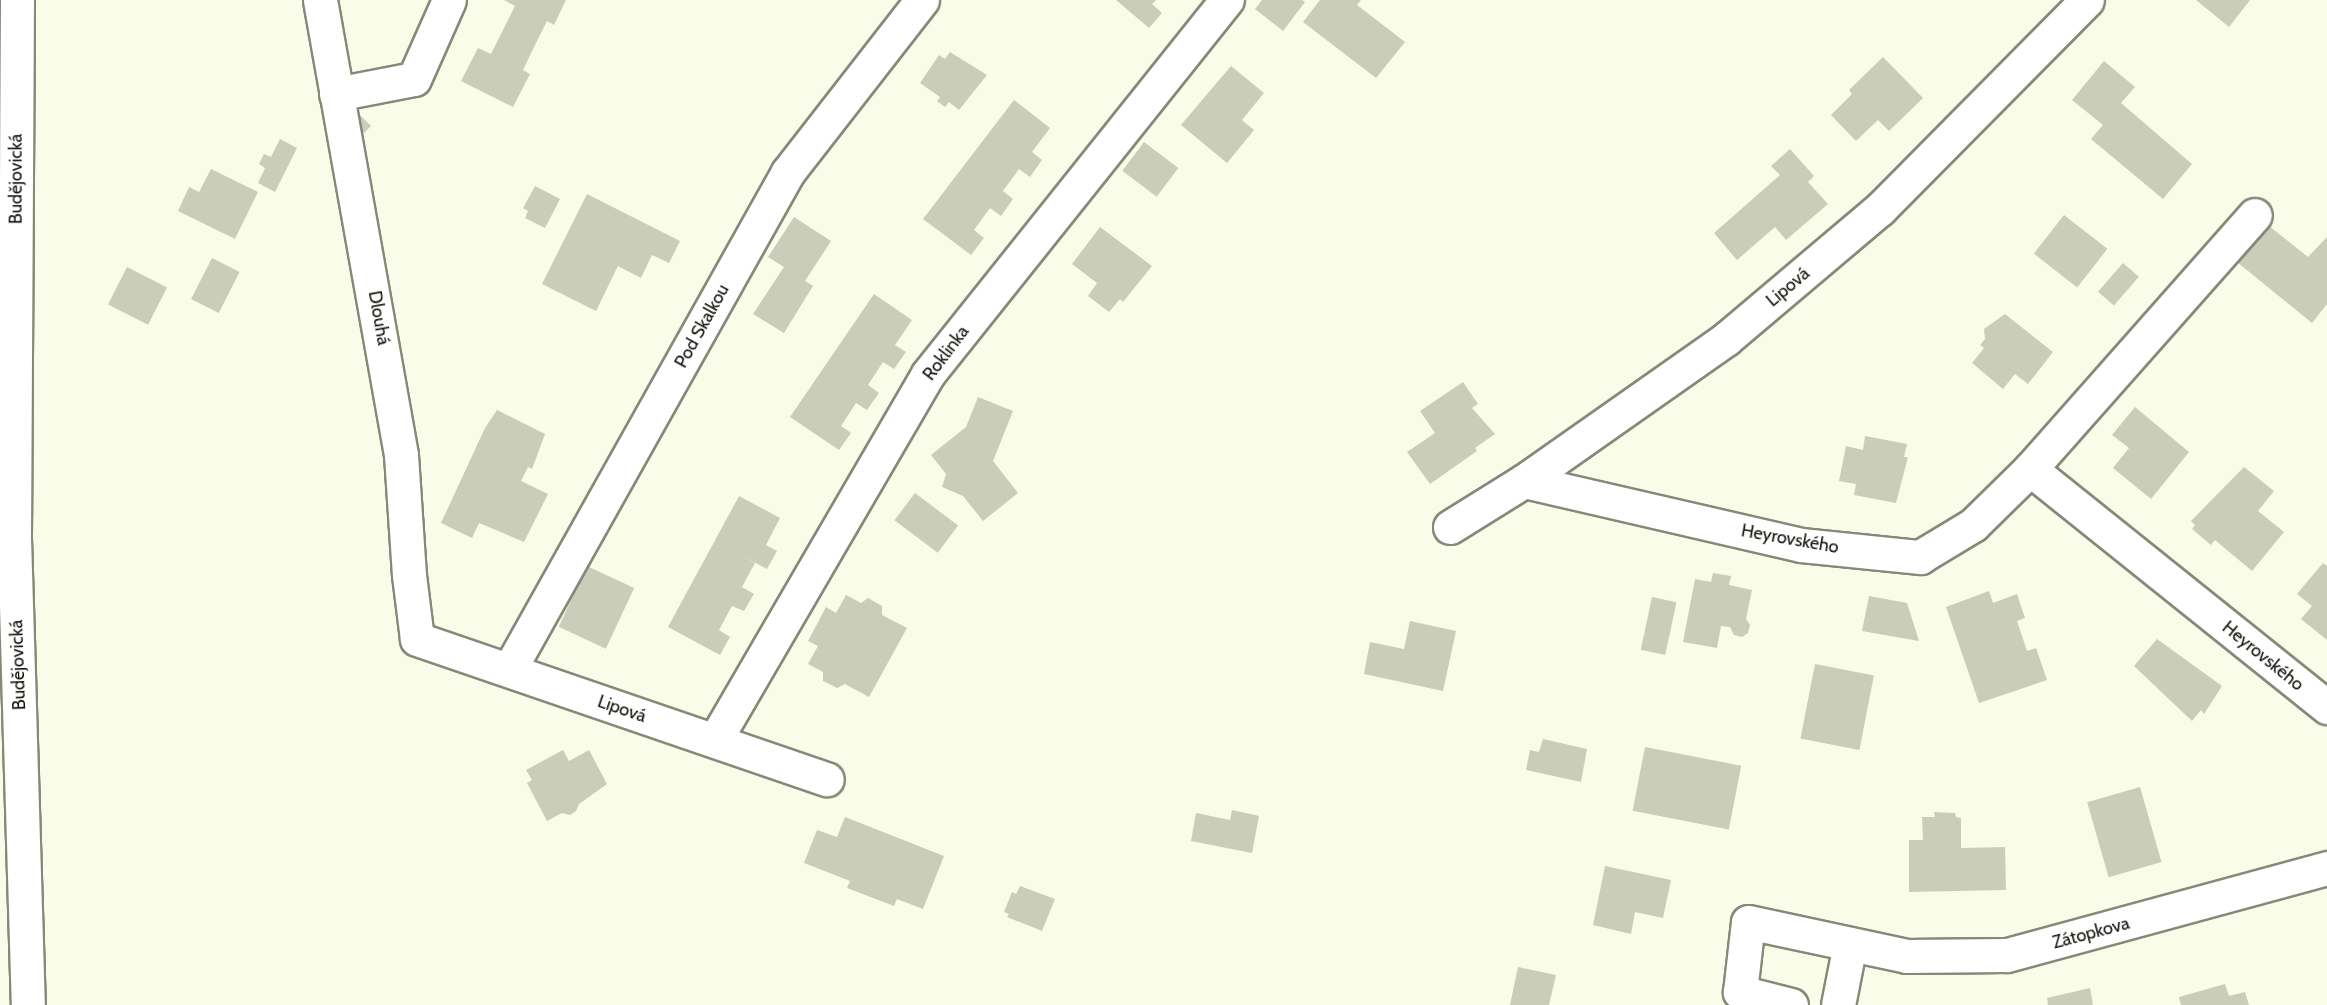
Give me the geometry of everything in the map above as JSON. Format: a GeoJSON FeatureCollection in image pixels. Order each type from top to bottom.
{"type":"FeatureCollection","features":[{"type":"Feature","properties":{"kind":"street","name":"Budějovická"},"geometry":{"type":"LineString","coordinates":[[17,0],[14,538],[28,1005]]}},
{"type":"Feature","properties":{"kind":"street","name":"Dlouhá"},"geometry":{"type":"LineString","coordinates":[[321,0],[401,455],[409,575],[417,639]]}},
{"type":"Feature","properties":{"kind":"street"},"geometry":{"type":"LineString","coordinates":[[336,94],[414,80],[449,0]]}},
{"type":"Feature","properties":{"kind":"street","name":"Pod Skalkou"},"geometry":{"type":"LineString","coordinates":[[509,670],[788,172],[922,0]]}},
{"type":"Feature","properties":{"kind":"street","name":"Roklinka"},"geometry":{"type":"LineString","coordinates":[[715,741],[928,374],[1227,0]]}},
{"type":"Feature","properties":{"kind":"street","name":"Lipová"},"geometry":{"type":"LineString","coordinates":[[1450,527],[1524,481],[1726,339],[1880,209],[2087,0]]}},
{"type":"Feature","properties":{"kind":"street","name":"Heyrovského"},"geometry":{"type":"LineString","coordinates":[[1524,481],[1802,545],[1920,557],[1972,525],[2030,469],[2254,215]]}},
{"type":"Feature","properties":{"kind":"street","name":"Heyrovského"},"geometry":{"type":"LineString","coordinates":[[2030,469],[2327,707]]}},
{"type":"Feature","properties":{"kind":"street","name":"Lipová"},"geometry":{"type":"LineString","coordinates":[[417,639],[827,778]]}},
{"type":"Feature","properties":{"kind":"street","name":"Zátopkova"},"geometry":{"type":"LineString","coordinates":[[1791,1005],[1740,992],[1748,922],[1906,956],[2007,956],[2327,868]]}},
{"type":"Feature","properties":{"kind":"street"},"geometry":{"type":"LineString","coordinates":[[1838,1005],[1850,944]]}},
{"type":"Feature","properties":{"kind":"building"},"geometry":{"type":"Polygon","coordinates":[[[504,0],[566,0],[554,25],[547,21],[535,45],[523,70],[530,74],[513,107],[461,81],[478,48],[491,54],[515,6],[504,0]]]}},
{"type":"Feature","properties":{"kind":"building"},"geometry":{"type":"Polygon","coordinates":[[[1116,0],[1156,0],[1152,4],[1162,13],[1149,28],[1116,0]]]}},
{"type":"Feature","properties":{"kind":"building"},"geometry":{"type":"Polygon","coordinates":[[[1262,0],[1302,0],[1305,2],[1283,31],[1255,9],[1262,0]]]}},
{"type":"Feature","properties":{"kind":"building"},"geometry":{"type":"Polygon","coordinates":[[[1320,0],[1361,0],[1357,5],[1405,42],[1376,78],[1303,22],[1320,0]]]}},
{"type":"Feature","properties":{"kind":"building"},"geometry":{"type":"Polygon","coordinates":[[[2196,0],[2250,0],[2229,27],[2196,0]]]}},
{"type":"Feature","properties":{"kind":"building"},"geometry":{"type":"Polygon","coordinates":[[[950,52],[987,75],[959,110],[949,102],[945,107],[937,101],[940,97],[920,83],[939,55],[945,59],[950,52]]]}},
{"type":"Feature","properties":{"kind":"building"},"geometry":{"type":"Polygon","coordinates":[[[1883,57],[1923,98],[1889,131],[1878,120],[1856,141],[1831,115],[1852,94],[1849,90],[1883,57]]]}},
{"type":"Feature","properties":{"kind":"building"},"geometry":{"type":"Polygon","coordinates":[[[2104,61],[2135,87],[2121,103],[2192,164],[2163,199],[2091,139],[2103,125],[2072,100],[2104,61]]]}},
{"type":"Feature","properties":{"kind":"building"},"geometry":{"type":"Polygon","coordinates":[[[1231,66],[1264,93],[1242,120],[1254,130],[1227,163],[1181,125],[1231,66]]]}},
{"type":"Feature","properties":{"kind":"building"},"geometry":{"type":"Polygon","coordinates":[[[1014,100],[1050,128],[1032,152],[1042,160],[1030,177],[1019,169],[1003,191],[1013,199],[1001,216],[990,208],[974,230],[984,238],[971,255],[923,219],[1014,100]]]}},
{"type":"Feature","properties":{"kind":"building"},"geometry":{"type":"Polygon","coordinates":[[[354,109],[371,126],[362,135],[345,118],[354,109]]]}},
{"type":"Feature","properties":{"kind":"building"},"geometry":{"type":"Polygon","coordinates":[[[280,139],[297,148],[275,192],[258,183],[265,168],[259,164],[264,154],[271,157],[280,139]]]}},
{"type":"Feature","properties":{"kind":"building"},"geometry":{"type":"Polygon","coordinates":[[[1144,142],[1178,168],[1157,197],[1122,171],[1144,142]]]}},
{"type":"Feature","properties":{"kind":"building"},"geometry":{"type":"Polygon","coordinates":[[[1790,149],[1814,176],[1808,182],[1828,204],[1786,240],[1775,227],[1737,260],[1714,233],[1780,175],[1771,166],[1790,149]]]}},
{"type":"Feature","properties":{"kind":"building"},"geometry":{"type":"Polygon","coordinates":[[[211,169],[258,192],[235,239],[178,211],[189,187],[199,192],[211,169]]]}},
{"type":"Feature","properties":{"kind":"building"},"geometry":{"type":"Polygon","coordinates":[[[535,186],[560,199],[545,228],[525,218],[528,211],[523,208],[535,186]]]}},
{"type":"Feature","properties":{"kind":"building"},"geometry":{"type":"Polygon","coordinates":[[[587,194],[680,241],[669,263],[652,255],[641,278],[618,266],[596,311],[542,284],[587,194]]]}},
{"type":"Feature","properties":{"kind":"building"},"geometry":{"type":"Polygon","coordinates":[[[2064,215],[2107,249],[2077,287],[2034,254],[2064,215]]]}},
{"type":"Feature","properties":{"kind":"building"},"geometry":{"type":"Polygon","coordinates":[[[794,217],[831,241],[805,281],[813,286],[784,333],[753,314],[784,267],[768,257],[794,217]]]}},
{"type":"Feature","properties":{"kind":"building"},"geometry":{"type":"Polygon","coordinates":[[[2271,220],[2269,226],[2308,257],[2327,237],[2327,304],[2312,323],[2237,262],[2271,220]]]}},
{"type":"Feature","properties":{"kind":"building"},"geometry":{"type":"Polygon","coordinates":[[[1100,227],[1152,266],[1123,302],[1120,299],[1109,312],[1088,296],[1097,283],[1072,264],[1100,227]]]}},
{"type":"Feature","properties":{"kind":"building"},"geometry":{"type":"Polygon","coordinates":[[[212,258],[240,272],[219,313],[191,299],[212,258]]]}},
{"type":"Feature","properties":{"kind":"building"},"geometry":{"type":"Polygon","coordinates":[[[2123,263],[2139,277],[2114,305],[2098,292],[2123,263]]]}},
{"type":"Feature","properties":{"kind":"building"},"geometry":{"type":"Polygon","coordinates":[[[127,267],[167,287],[148,325],[108,304],[127,267]]]}},
{"type":"Feature","properties":{"kind":"building"},"geometry":{"type":"Polygon","coordinates":[[[874,294],[912,320],[895,345],[906,352],[894,369],[883,362],[868,385],[879,393],[867,410],[856,403],[841,426],[851,433],[839,450],[790,417],[874,294]]]}},
{"type":"Feature","properties":{"kind":"building"},"geometry":{"type":"Polygon","coordinates":[[[2005,314],[2053,352],[2028,384],[2015,374],[2003,389],[1972,363],[1984,348],[1980,345],[1985,339],[1984,329],[2005,314]]]}},
{"type":"Feature","properties":{"kind":"building"},"geometry":{"type":"Polygon","coordinates":[[[1463,382],[1478,404],[1472,408],[1495,434],[1475,448],[1477,451],[1430,484],[1407,452],[1435,433],[1420,411],[1463,382]]]}},
{"type":"Feature","properties":{"kind":"building"},"geometry":{"type":"Polygon","coordinates":[[[978,397],[1013,411],[993,461],[1018,493],[983,521],[963,496],[942,487],[946,474],[931,455],[966,427],[978,397]]]}},
{"type":"Feature","properties":{"kind":"building"},"geometry":{"type":"Polygon","coordinates":[[[2135,407],[2189,452],[2151,499],[2113,468],[2129,448],[2112,435],[2135,407]]]}},
{"type":"Feature","properties":{"kind":"building"},"geometry":{"type":"Polygon","coordinates":[[[497,410],[545,434],[532,469],[528,467],[521,481],[548,494],[524,542],[479,523],[472,538],[441,523],[485,428],[497,410]]]}},
{"type":"Feature","properties":{"kind":"building"},"geometry":{"type":"Polygon","coordinates":[[[1865,436],[1907,444],[1904,457],[1908,457],[1896,503],[1854,495],[1856,484],[1839,481],[1846,446],[1863,450],[1865,436]]]}},
{"type":"Feature","properties":{"kind":"building"},"geometry":{"type":"Polygon","coordinates":[[[2244,467],[2274,491],[2258,511],[2284,532],[2252,571],[2215,540],[2211,545],[2192,529],[2195,525],[2191,521],[2244,467]]]}},
{"type":"Feature","properties":{"kind":"building"},"geometry":{"type":"Polygon","coordinates":[[[915,493],[958,525],[938,553],[895,520],[915,493]]]}},
{"type":"Feature","properties":{"kind":"building"},"geometry":{"type":"Polygon","coordinates":[[[739,496],[780,518],[766,545],[777,551],[767,569],[743,556],[755,563],[742,587],[754,594],[744,611],[732,606],[719,630],[730,637],[720,655],[668,627],[739,496]]]}},
{"type":"Feature","properties":{"kind":"building"},"geometry":{"type":"Polygon","coordinates":[[[2323,563],[2327,566],[2327,640],[2301,619],[2312,606],[2297,594],[2323,563]]]}},
{"type":"Feature","properties":{"kind":"building"},"geometry":{"type":"Polygon","coordinates":[[[587,566],[634,588],[606,649],[559,627],[587,566]]]}},
{"type":"Feature","properties":{"kind":"building"},"geometry":{"type":"Polygon","coordinates":[[[1713,573],[1731,576],[1729,585],[1752,590],[1746,619],[1750,625],[1748,633],[1742,637],[1734,635],[1730,627],[1721,626],[1717,648],[1683,642],[1695,579],[1711,582],[1713,573]]]}},
{"type":"Feature","properties":{"kind":"building"},"geometry":{"type":"Polygon","coordinates":[[[1989,591],[1993,603],[2017,594],[2025,618],[2017,621],[2027,651],[2036,648],[2047,680],[1979,703],[1946,607],[1989,591]]]}},
{"type":"Feature","properties":{"kind":"building"},"geometry":{"type":"Polygon","coordinates":[[[846,595],[861,603],[868,598],[882,606],[882,615],[907,628],[869,697],[845,684],[837,688],[823,681],[823,672],[808,664],[818,646],[808,641],[826,607],[836,613],[846,595]]]}},
{"type":"Feature","properties":{"kind":"building"},"geometry":{"type":"Polygon","coordinates":[[[1869,596],[1907,603],[1919,641],[1862,631],[1869,596]]]}},
{"type":"Feature","properties":{"kind":"building"},"geometry":{"type":"Polygon","coordinates":[[[1652,597],[1676,602],[1665,655],[1641,650],[1652,597]]]}},
{"type":"Feature","properties":{"kind":"building"},"geometry":{"type":"Polygon","coordinates":[[[1410,621],[1456,631],[1443,691],[1364,674],[1370,642],[1404,649],[1410,621]]]}},
{"type":"Feature","properties":{"kind":"building"},"geometry":{"type":"Polygon","coordinates":[[[2157,639],[2222,686],[2204,714],[2201,710],[2192,721],[2134,666],[2157,639]]]}},
{"type":"Feature","properties":{"kind":"building"},"geometry":{"type":"Polygon","coordinates":[[[1815,664],[1874,675],[1859,750],[1800,739],[1815,664]]]}},
{"type":"Feature","properties":{"kind":"building"},"geometry":{"type":"Polygon","coordinates":[[[1543,739],[1587,749],[1581,782],[1526,770],[1530,750],[1539,752],[1543,739]]]}},
{"type":"Feature","properties":{"kind":"building"},"geometry":{"type":"Polygon","coordinates":[[[1645,747],[1741,766],[1729,830],[1633,811],[1645,747]]]}},
{"type":"Feature","properties":{"kind":"building"},"geometry":{"type":"Polygon","coordinates":[[[563,750],[569,761],[589,750],[607,784],[579,804],[576,811],[570,815],[562,813],[547,821],[527,783],[532,780],[526,770],[563,750]]]}},
{"type":"Feature","properties":{"kind":"building"},"geometry":{"type":"Polygon","coordinates":[[[2140,787],[2161,862],[2109,877],[2087,802],[2140,787]]]}},
{"type":"Feature","properties":{"kind":"building"},"geometry":{"type":"Polygon","coordinates":[[[1232,810],[1259,816],[1252,853],[1191,841],[1196,813],[1230,820],[1232,810]]]}},
{"type":"Feature","properties":{"kind":"building"},"geometry":{"type":"Polygon","coordinates":[[[1934,812],[1955,813],[1956,817],[1961,818],[1961,848],[2005,847],[2006,890],[1909,892],[1909,840],[1923,840],[1922,817],[1935,817],[1934,812]]]}},
{"type":"Feature","properties":{"kind":"building"},"geometry":{"type":"Polygon","coordinates":[[[845,817],[944,856],[923,909],[897,899],[894,906],[847,888],[850,881],[804,863],[817,830],[837,837],[845,817]]]}},
{"type":"Feature","properties":{"kind":"building"},"geometry":{"type":"Polygon","coordinates":[[[1605,866],[1671,880],[1663,918],[1635,912],[1631,934],[1593,925],[1605,866]]]}},
{"type":"Feature","properties":{"kind":"building"},"geometry":{"type":"Polygon","coordinates":[[[1020,886],[1055,899],[1042,931],[1007,917],[1009,914],[1004,912],[1012,892],[1016,894],[1020,886]]]}},
{"type":"Feature","properties":{"kind":"building"},"geometry":{"type":"Polygon","coordinates":[[[1518,967],[1556,975],[1549,1005],[1510,1005],[1518,967]]]}},
{"type":"Feature","properties":{"kind":"building"},"geometry":{"type":"Polygon","coordinates":[[[2225,984],[2229,996],[2245,992],[2249,1005],[2181,1005],[2179,997],[2225,984]]]}},
{"type":"Feature","properties":{"kind":"building"},"geometry":{"type":"Polygon","coordinates":[[[2090,988],[2093,1005],[2048,1005],[2047,998],[2090,988]]]}}]}
